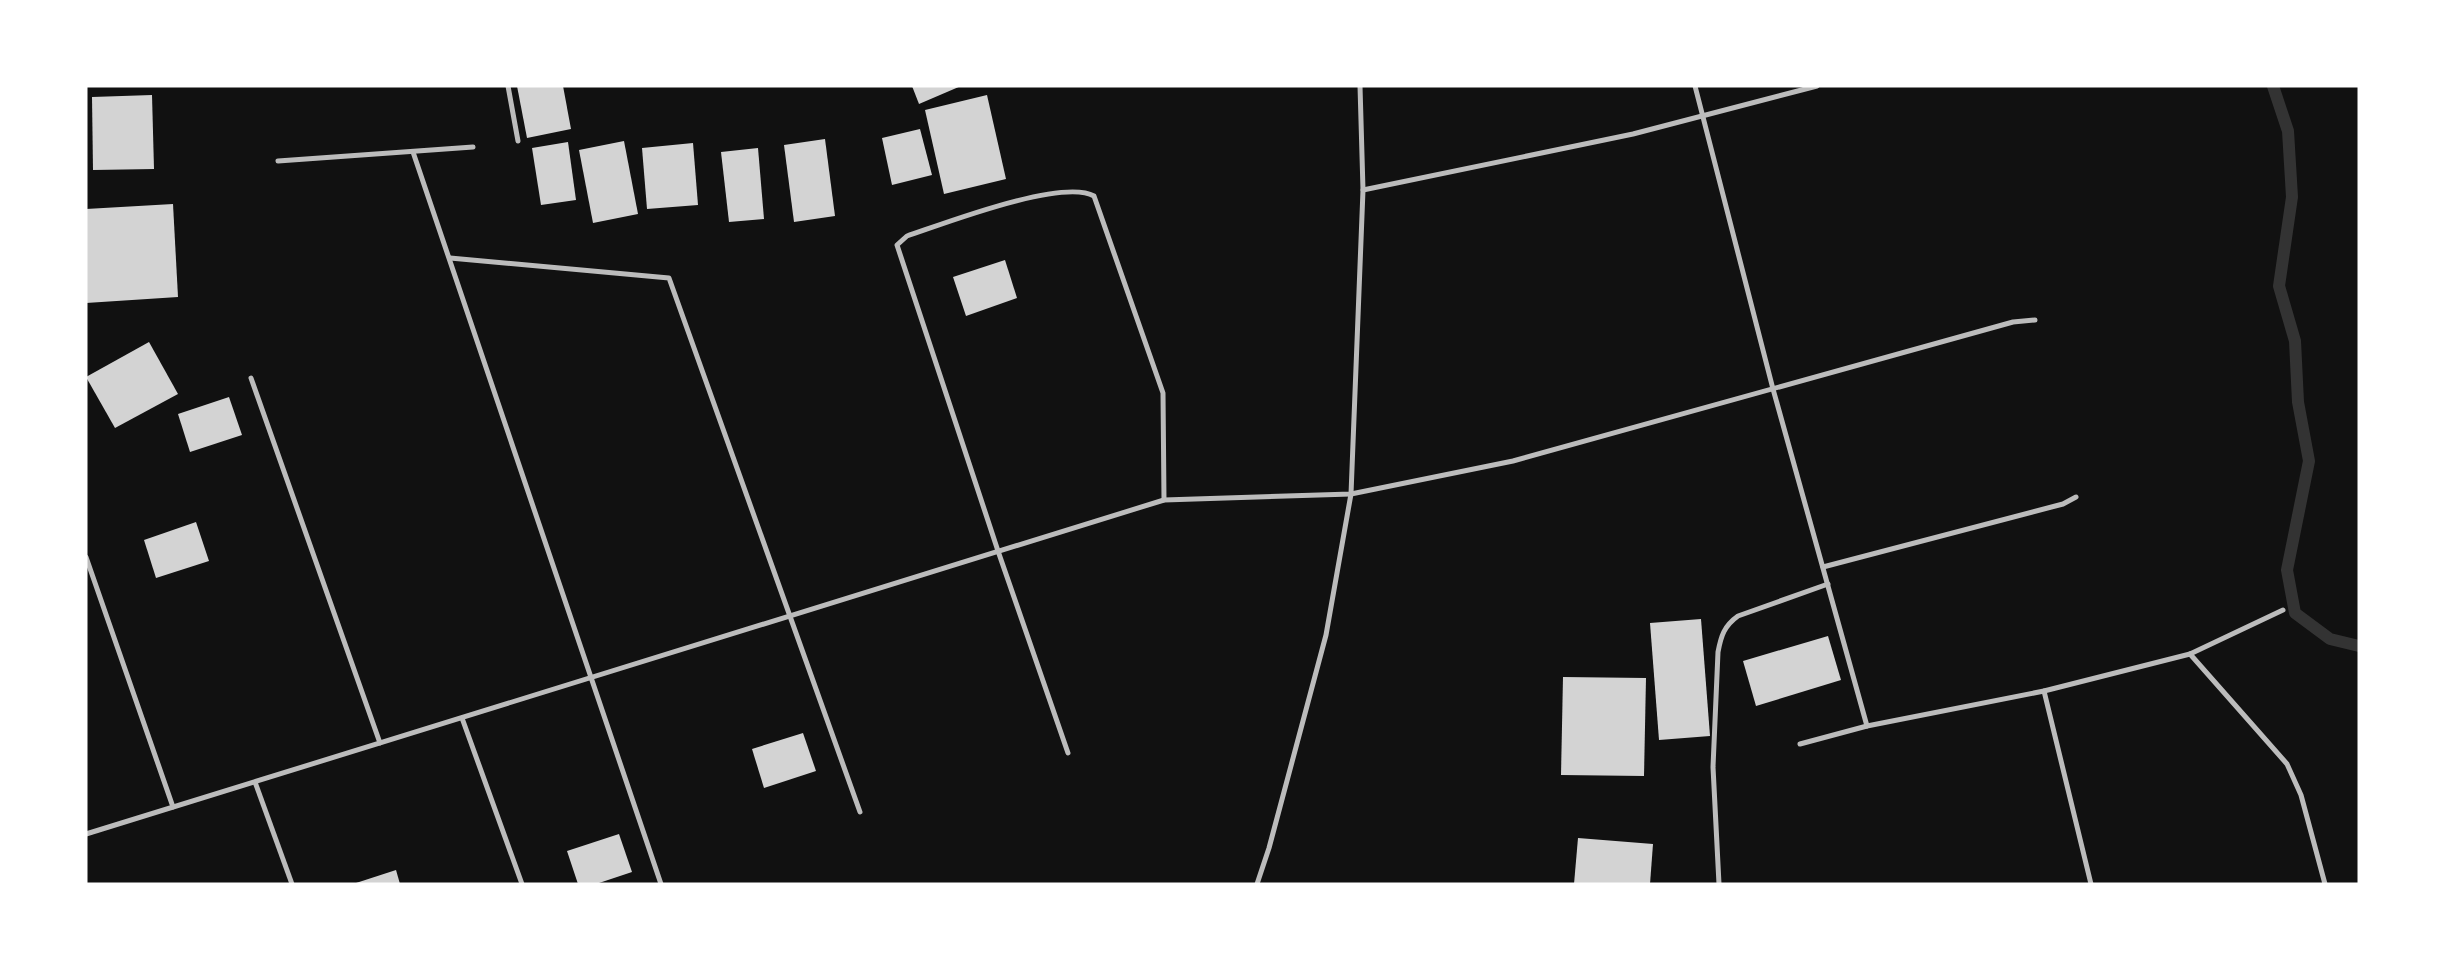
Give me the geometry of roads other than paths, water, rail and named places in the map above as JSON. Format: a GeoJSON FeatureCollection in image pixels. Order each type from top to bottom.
{"type":"FeatureCollection","features":[{"type":"Feature","properties":{"kind":"street"},"geometry":{"type":"LineString","coordinates":[[508,86],[518,141]]}},
{"type":"Feature","properties":{"kind":"street"},"geometry":{"type":"LineString","coordinates":[[1257,884],[1269,848],[1326,635],[1351,494],[1364,190],[1360,86]]}},
{"type":"Feature","properties":{"kind":"street"},"geometry":{"type":"LineString","coordinates":[[1695,86],[1773,389],[1867,726]]}},
{"type":"Feature","properties":{"kind":"street"},"geometry":{"type":"LineString","coordinates":[[1364,190],[1633,134],[1817,86]]}},
{"type":"Feature","properties":{"kind":"street"},"geometry":{"type":"LineString","coordinates":[[278,161],[473,147]]}},
{"type":"Feature","properties":{"kind":"street"},"geometry":{"type":"LineString","coordinates":[[413,152],[661,884]]}},
{"type":"Feature","properties":{"kind":"street"},"geometry":{"type":"LineString","coordinates":[[1068,753],[998,551],[897,245],[906,236],[1028,197],[1073,191],[1087,192],[1094,196],[1163,393],[1164,500]]}},
{"type":"Feature","properties":{"kind":"street"},"geometry":{"type":"LineString","coordinates":[[450,258],[669,278],[860,812]]}},
{"type":"Feature","properties":{"kind":"street"},"geometry":{"type":"LineString","coordinates":[[86,834],[1164,500],[1351,494],[1514,461],[2013,322],[2034,320]]}},
{"type":"Feature","properties":{"kind":"street"},"geometry":{"type":"LineString","coordinates":[[251,378],[380,743]]}},
{"type":"Feature","properties":{"kind":"street"},"geometry":{"type":"LineString","coordinates":[[1823,567],[2063,504],[2076,498]]}},
{"type":"Feature","properties":{"kind":"street"},"geometry":{"type":"LineString","coordinates":[[86,557],[173,807]]}},
{"type":"Feature","properties":{"kind":"street"},"geometry":{"type":"LineString","coordinates":[[1719,884],[1714,767],[1717,660],[1721,636],[1728,624],[1738,616],[1828,584]]}},
{"type":"Feature","properties":{"kind":"street"},"geometry":{"type":"LineString","coordinates":[[1800,744],[1867,726],[2044,691],[2190,654],[2283,610]]}},
{"type":"Feature","properties":{"kind":"street"},"geometry":{"type":"LineString","coordinates":[[2190,654],[2276,750],[2291,770],[2301,795],[2325,884]]}},
{"type":"Feature","properties":{"kind":"street"},"geometry":{"type":"LineString","coordinates":[[2044,691],[2091,884]]}},
{"type":"Feature","properties":{"kind":"street"},"geometry":{"type":"LineString","coordinates":[[462,718],[522,884]]}},
{"type":"Feature","properties":{"kind":"street"},"geometry":{"type":"LineString","coordinates":[[255,782],[292,884]]}},
{"type":"Feature","properties":{"kind":"waterway"},"geometry":{"type":"LineString","coordinates":[[2273,86],[2288,131],[2292,197],[2279,286],[2295,341],[2298,402],[2309,461],[2287,570],[2295,613],[2330,639],[2359,646]]}}]}
